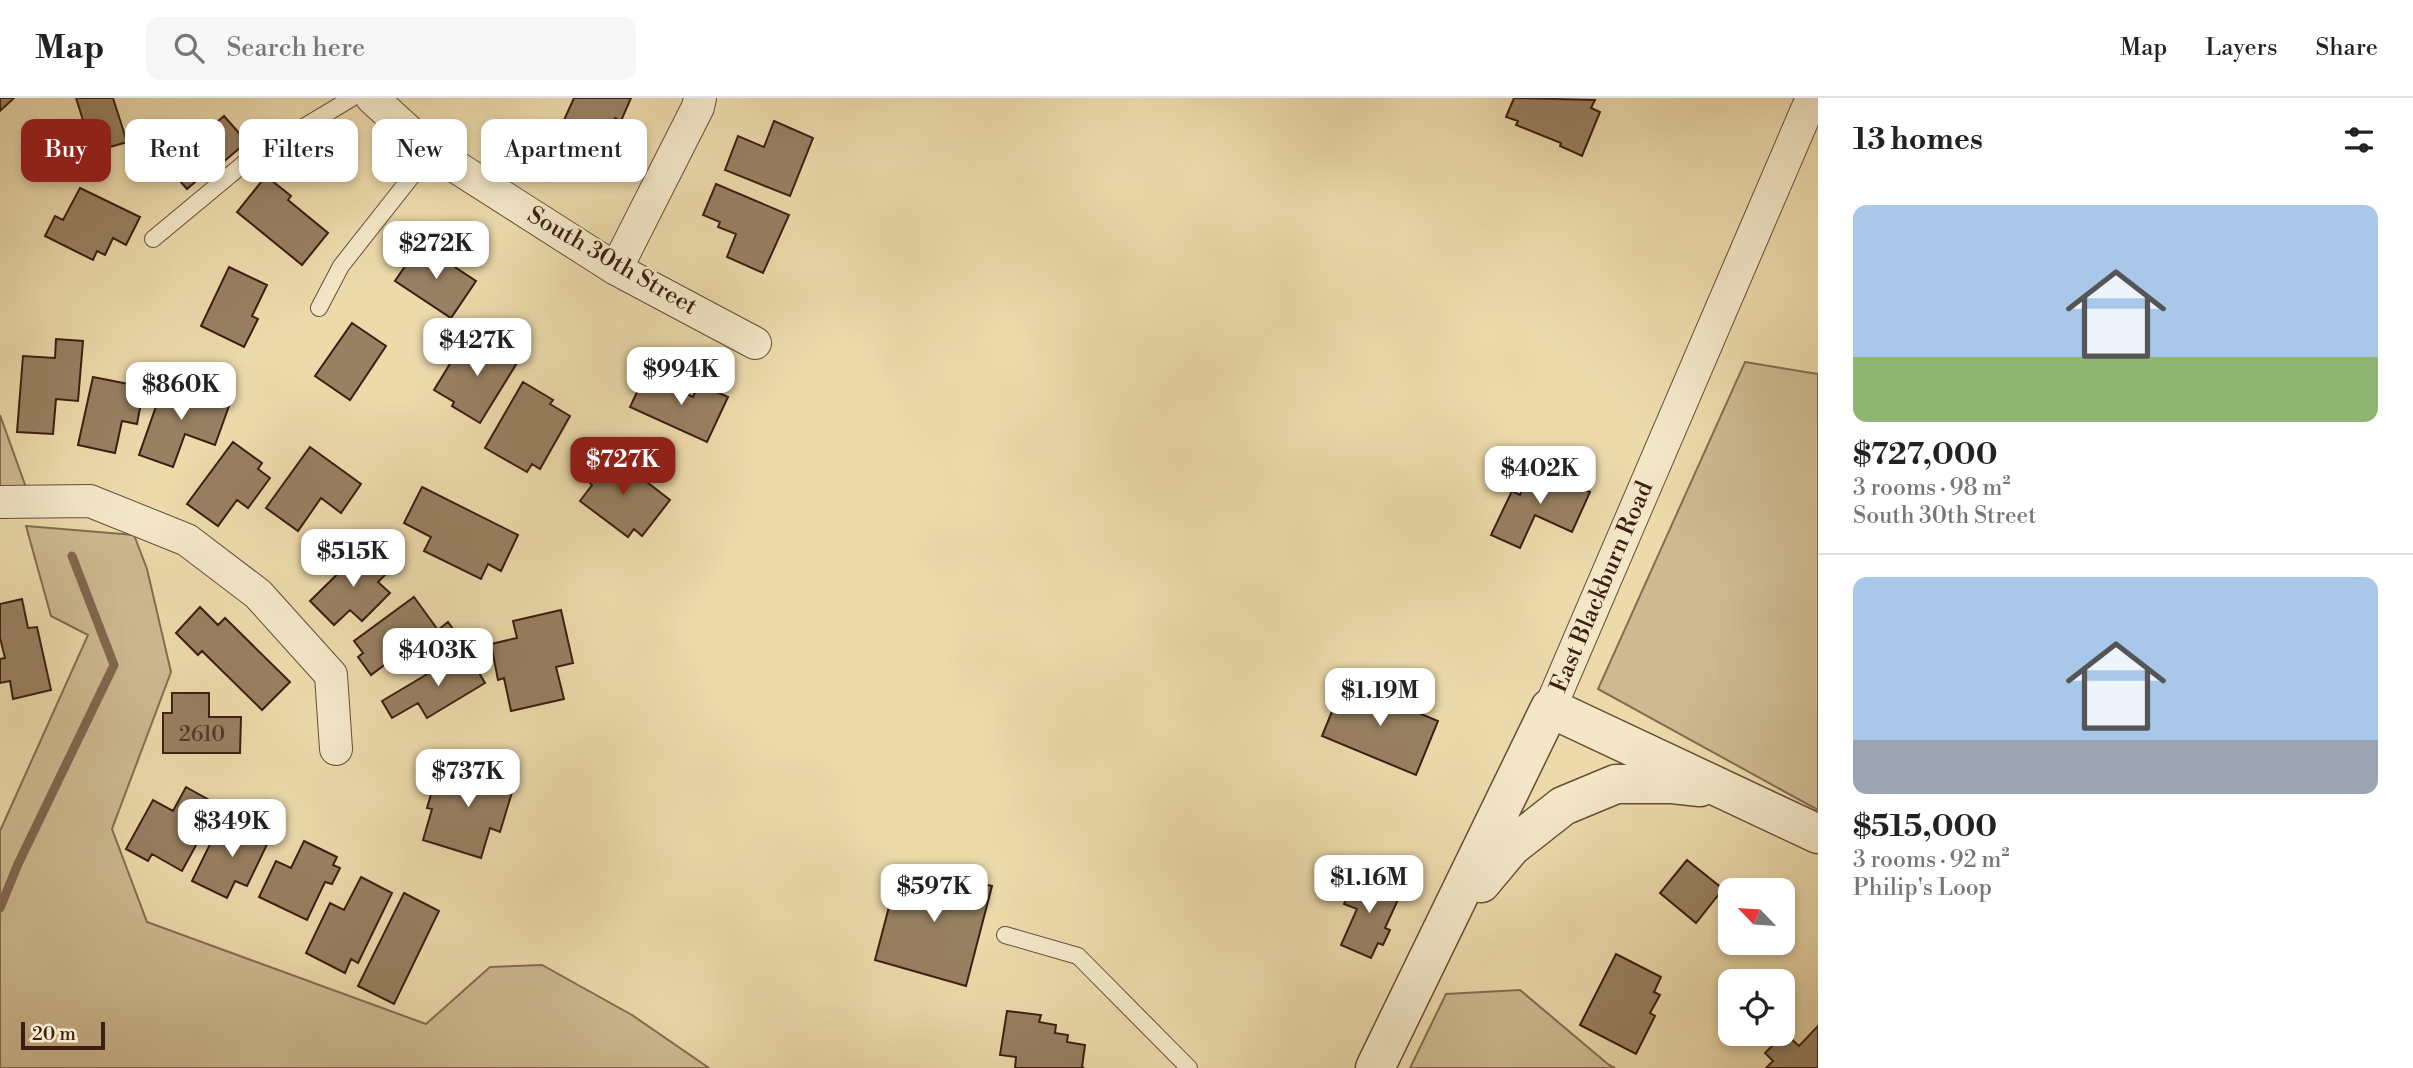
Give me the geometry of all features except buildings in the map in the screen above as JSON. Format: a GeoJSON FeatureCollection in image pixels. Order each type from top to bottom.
{"type":"FeatureCollection","features":[{"type":"Feature","properties":{"kind":"street","name":"South 30th Street"},"geometry":{"type":"LineString","coordinates":[[372,98],[395,119]]}},
{"type":"Feature","properties":{"kind":"street"},"geometry":{"type":"LineString","coordinates":[[616,269],[698,107],[700,98]]}},
{"type":"Feature","properties":{"kind":"street","name":"East Blackburn Road"},"geometry":{"type":"LineString","coordinates":[[1375,1068],[1550,709],[1812,98]]}},
{"type":"Feature","properties":{"kind":"street","name":"South 30th Street"},"geometry":{"type":"LineString","coordinates":[[467,174],[616,269],[755,343]]}},
{"type":"Feature","properties":{"kind":"street"},"geometry":{"type":"LineString","coordinates":[[0,502],[90,501],[187,540],[258,594],[331,676],[337,749]]}},
{"type":"Feature","properties":{"kind":"street"},"geometry":{"type":"LineString","coordinates":[[1550,709],[1818,834]]}},
{"type":"Feature","properties":{"kind":"street"},"geometry":{"type":"LineString","coordinates":[[1443,930],[1511,847],[1563,806],[1616,784],[1672,784],[1723,789]]}},
{"type":"Feature","properties":{"kind":"lane"},"geometry":{"type":"LineString","coordinates":[[153,239],[247,161],[352,98]]}},
{"type":"Feature","properties":{"kind":"lane"},"geometry":{"type":"LineString","coordinates":[[319,308],[341,266],[407,182]]}},
{"type":"Feature","properties":{"kind":"lane"},"geometry":{"type":"LineString","coordinates":[[1005,935],[1078,956],[1189,1068]]}},
{"type":"Feature","properties":{"kind":"shaded area"},"geometry":{"type":"Polygon","coordinates":[[[1745,362],[1818,374],[1818,810],[1598,689],[1745,362]]]}},
{"type":"Feature","properties":{"kind":"shaded area"},"geometry":{"type":"Polygon","coordinates":[[[0,415],[28,493],[0,488],[0,415]]]}},
{"type":"Feature","properties":{"kind":"shaded area"},"geometry":{"type":"Polygon","coordinates":[[[26,526],[134,535],[147,569],[171,672],[112,829],[147,922],[426,1024],[490,967],[542,965],[632,1015],[709,1068],[0,1068],[0,831],[88,635],[51,616],[26,526]]]}},
{"type":"Feature","properties":{"kind":"shaded area"},"geometry":{"type":"Polygon","coordinates":[[[1520,990],[1615,1068],[1410,1068],[1446,994],[1520,990]]]}},
{"type":"Feature","properties":{"kind":"waterway"},"geometry":{"type":"LineString","coordinates":[[0,908],[18,864],[114,665],[72,556]]}}]}
